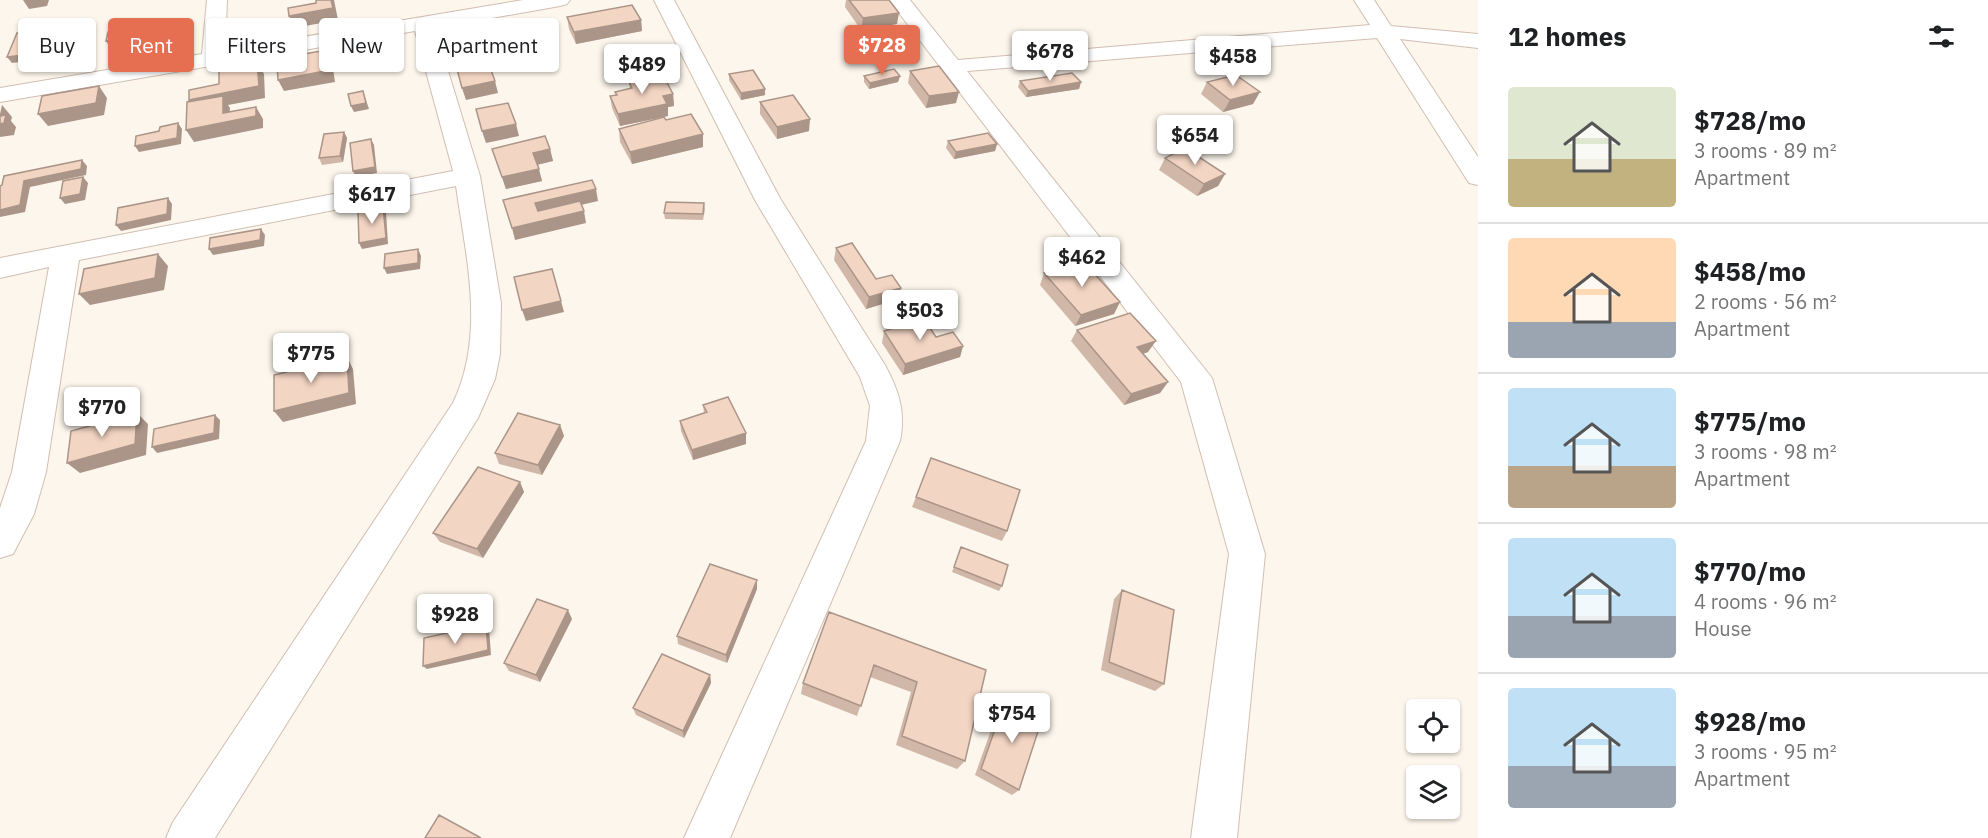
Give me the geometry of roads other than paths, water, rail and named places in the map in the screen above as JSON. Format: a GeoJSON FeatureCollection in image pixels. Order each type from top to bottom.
{"type":"FeatureCollection","features":[{"type":"Feature","properties":{"kind":"street"},"geometry":{"type":"LineString","coordinates":[[216,18],[217,0]]}},
{"type":"Feature","properties":{"kind":"street"},"geometry":{"type":"LineString","coordinates":[[448,18],[560,0]]}},
{"type":"Feature","properties":{"kind":"street"},"geometry":{"type":"LineString","coordinates":[[664,0],[768,200],[874,374],[886,402],[888,421],[883,441],[707,838]]}},
{"type":"Feature","properties":{"kind":"street"},"geometry":{"type":"LineString","coordinates":[[899,0],[1196,378],[1247,554],[1214,838]]}},
{"type":"Feature","properties":{"kind":"street"},"geometry":{"type":"LineString","coordinates":[[1364,0],[1381,31],[1478,177]]}},
{"type":"Feature","properties":{"kind":"street"},"geometry":{"type":"LineString","coordinates":[[307,41],[416,23]]}},
{"type":"Feature","properties":{"kind":"street"},"geometry":{"type":"LineString","coordinates":[[963,65],[1381,31],[1478,41]]}},
{"type":"Feature","properties":{"kind":"street"},"geometry":{"type":"LineString","coordinates":[[0,95],[206,58]]}},
{"type":"Feature","properties":{"kind":"street"},"geometry":{"type":"LineString","coordinates":[[189,838],[466,409],[479,380],[484,353],[486,308],[466,176],[437,72]]}},
{"type":"Feature","properties":{"kind":"street"},"geometry":{"type":"LineString","coordinates":[[0,268],[66,253],[466,176]]}},
{"type":"Feature","properties":{"kind":"street"},"geometry":{"type":"LineString","coordinates":[[0,542],[16,514],[29,472],[66,253]]}}]}
